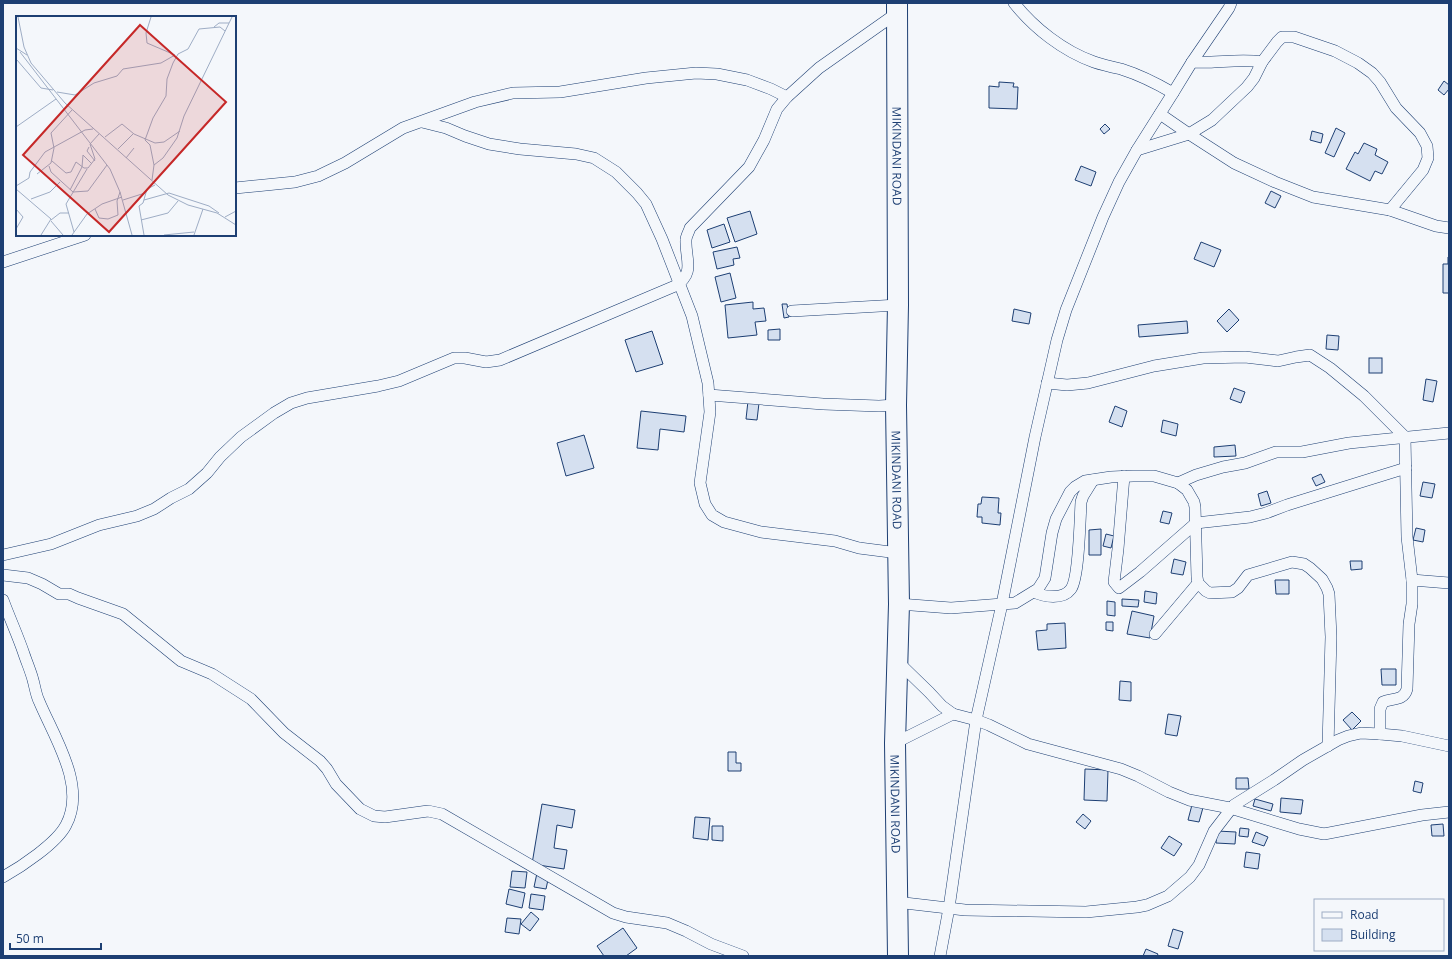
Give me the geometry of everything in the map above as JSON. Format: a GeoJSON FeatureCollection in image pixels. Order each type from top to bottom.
{"type":"FeatureCollection","features":[{"type":"Feature","properties":{"kind":"highway","name":"MIKINDANI ROAD"},"geometry":{"type":"LineString","coordinates":[[897,8],[898,305],[896,405],[898,604],[895,743],[896,902],[898,956]]}},
{"type":"Feature","properties":{"kind":"street"},"geometry":{"type":"LineString","coordinates":[[1014,3],[1026,18],[1065,48],[1094,62],[1154,81],[1174,93]]}},
{"type":"Feature","properties":{"kind":"street"},"geometry":{"type":"LineString","coordinates":[[940,956],[949,908],[976,720],[1002,604],[1033,444],[1057,340],[1066,310],[1103,217],[1119,182],[1137,150],[1192,62],[1231,3]]}},
{"type":"Feature","properties":{"kind":"street"},"geometry":{"type":"LineString","coordinates":[[3,555],[51,544],[99,526],[137,516],[154,509],[189,489],[207,473],[220,457],[241,437],[274,413],[291,403],[307,398],[399,381],[454,358],[465,358],[486,362],[500,360],[679,284],[684,279],[688,267],[686,241],[690,228],[749,167],[764,140],[777,109],[786,97],[832,58],[897,8]]}},
{"type":"Feature","properties":{"kind":"street"},"geometry":{"type":"LineString","coordinates":[[1137,150],[1189,134],[1212,120],[1235,100],[1254,78],[1262,62],[1277,42],[1282,37],[1294,37],[1336,51],[1358,63],[1372,73],[1380,82],[1396,108],[1420,133],[1427,146],[1428,158],[1423,170],[1390,210]]}},
{"type":"Feature","properties":{"kind":"street"},"geometry":{"type":"LineString","coordinates":[[1192,62],[1204,63],[1244,60],[1262,62]]}},
{"type":"Feature","properties":{"kind":"street"},"geometry":{"type":"LineString","coordinates":[[236,188],[295,182],[318,176],[345,163],[403,128],[475,102],[513,93],[560,92],[646,78],[696,73],[717,74],[747,80],[771,89],[786,97]]}},
{"type":"Feature","properties":{"kind":"street"},"geometry":{"type":"LineString","coordinates":[[1160,114],[1234,164],[1313,197],[1390,210],[1436,226],[1449,228]]}},
{"type":"Feature","properties":{"kind":"street"},"geometry":{"type":"LineString","coordinates":[[422,122],[446,128],[489,144],[520,149],[576,154],[594,158],[616,172],[637,193],[649,209],[692,316],[708,383],[710,418],[700,483],[704,504],[715,518],[742,528],[761,532],[835,541],[859,548],[898,553]]}},
{"type":"Feature","properties":{"kind":"street"},"geometry":{"type":"LineString","coordinates":[[3,262],[81,236]]}},
{"type":"Feature","properties":{"kind":"street"},"geometry":{"type":"LineString","coordinates":[[792,311],[898,305]]}},
{"type":"Feature","properties":{"kind":"street"},"geometry":{"type":"LineString","coordinates":[[1047,383],[1067,385],[1088,383],[1154,366],[1203,358],[1244,357],[1278,361],[1296,356],[1310,355],[1330,368],[1364,396],[1405,437],[1407,537],[1412,580],[1412,604],[1409,624],[1406,691],[1401,697],[1383,702],[1380,709],[1380,734]]}},
{"type":"Feature","properties":{"kind":"street"},"geometry":{"type":"LineString","coordinates":[[709,395],[823,404],[896,405]]}},
{"type":"Feature","properties":{"kind":"street"},"geometry":{"type":"LineString","coordinates":[[1178,483],[1223,467],[1245,463],[1276,452],[1302,452],[1350,443],[1449,433]]}},
{"type":"Feature","properties":{"kind":"street"},"geometry":{"type":"LineString","coordinates":[[1124,476],[1119,542],[1114,579],[1114,583],[1118,587],[1123,586],[1196,523],[1250,517],[1266,513],[1406,468]]}},
{"type":"Feature","properties":{"kind":"street"},"geometry":{"type":"LineString","coordinates":[[898,604],[951,608],[1015,603],[1034,592],[1043,583],[1047,575],[1052,533],[1056,519],[1064,501],[1075,487],[1085,481],[1124,476],[1154,476],[1178,483],[1187,490],[1194,502],[1197,577],[1198,583],[1203,590],[1210,593],[1232,592],[1238,588],[1248,575],[1292,562],[1304,564],[1322,579],[1329,594],[1330,637],[1328,746]]}},
{"type":"Feature","properties":{"kind":"street"},"geometry":{"type":"LineString","coordinates":[[1034,592],[1048,597],[1068,593],[1072,587],[1077,567],[1081,502],[1092,480]]}},
{"type":"Feature","properties":{"kind":"street"},"geometry":{"type":"LineString","coordinates":[[3,575],[28,578],[59,594],[70,594],[123,614],[181,661],[212,674],[251,699],[284,733],[320,761],[341,789],[360,809],[367,813],[379,817],[428,810],[442,814],[612,913],[626,917],[667,923],[711,944],[744,956]]}},
{"type":"Feature","properties":{"kind":"street"},"geometry":{"type":"LineString","coordinates":[[1412,580],[1449,583]]}},
{"type":"Feature","properties":{"kind":"street"},"geometry":{"type":"LineString","coordinates":[[1155,634],[1198,583]]}},
{"type":"Feature","properties":{"kind":"street"},"geometry":{"type":"LineString","coordinates":[[3,600],[21,644],[34,681],[38,698],[66,762],[71,776],[73,792],[71,811],[66,826],[54,840],[36,855],[3,877]]}},
{"type":"Feature","properties":{"kind":"street"},"geometry":{"type":"LineString","coordinates":[[897,661],[930,692],[942,706],[953,714],[976,720],[1028,744],[1114,767],[1138,776],[1189,800],[1230,808],[1299,829],[1324,834],[1422,815],[1449,812]]}},
{"type":"Feature","properties":{"kind":"street"},"geometry":{"type":"LineString","coordinates":[[895,743],[953,714]]}},
{"type":"Feature","properties":{"kind":"street"},"geometry":{"type":"LineString","coordinates":[[896,902],[991,911],[1086,912],[1137,908],[1148,905],[1168,896],[1190,877],[1199,865],[1212,834],[1230,808],[1240,800],[1328,746],[1348,736],[1361,733],[1402,736],[1449,746]]}},
{"type":"Feature","properties":{"kind":"building"},"geometry":{"type":"Polygon","coordinates":[[[1444,81],[1449,85],[1449,89],[1444,95],[1438,90],[1444,81]]]}},
{"type":"Feature","properties":{"kind":"building"},"geometry":{"type":"Polygon","coordinates":[[[999,82],[1014,83],[1013,87],[1018,87],[1017,109],[989,108],[989,86],[999,87],[999,82]]]}},
{"type":"Feature","properties":{"kind":"building"},"geometry":{"type":"Polygon","coordinates":[[[1105,124],[1110,129],[1104,134],[1100,129],[1105,124]]]}},
{"type":"Feature","properties":{"kind":"building"},"geometry":{"type":"Polygon","coordinates":[[[1336,128],[1345,133],[1334,157],[1325,153],[1336,128]]]}},
{"type":"Feature","properties":{"kind":"building"},"geometry":{"type":"Polygon","coordinates":[[[1312,131],[1323,134],[1321,143],[1310,140],[1312,131]]]}},
{"type":"Feature","properties":{"kind":"building"},"geometry":{"type":"Polygon","coordinates":[[[1364,143],[1377,149],[1375,155],[1388,162],[1382,174],[1375,171],[1370,181],[1346,169],[1355,152],[1358,154],[1364,143]]]}},
{"type":"Feature","properties":{"kind":"building"},"geometry":{"type":"Polygon","coordinates":[[[1081,166],[1096,172],[1091,186],[1075,180],[1081,166]]]}},
{"type":"Feature","properties":{"kind":"building"},"geometry":{"type":"Polygon","coordinates":[[[1271,191],[1281,196],[1275,208],[1265,203],[1271,191]]]}},
{"type":"Feature","properties":{"kind":"building"},"geometry":{"type":"Polygon","coordinates":[[[750,211],[757,234],[735,242],[727,218],[750,211]]]}},
{"type":"Feature","properties":{"kind":"building"},"geometry":{"type":"Polygon","coordinates":[[[724,224],[730,242],[712,248],[707,230],[724,224]]]}},
{"type":"Feature","properties":{"kind":"building"},"geometry":{"type":"Polygon","coordinates":[[[1201,242],[1221,250],[1214,267],[1194,259],[1201,242]]]}},
{"type":"Feature","properties":{"kind":"building"},"geometry":{"type":"Polygon","coordinates":[[[737,247],[740,258],[733,259],[734,265],[717,269],[713,252],[737,247]]]}},
{"type":"Feature","properties":{"kind":"building"},"geometry":{"type":"Polygon","coordinates":[[[1448,257],[1449,293],[1443,293],[1443,264],[1448,264],[1448,257]]]}},
{"type":"Feature","properties":{"kind":"building"},"geometry":{"type":"Polygon","coordinates":[[[730,273],[736,298],[721,302],[715,277],[730,273]]]}},
{"type":"Feature","properties":{"kind":"building"},"geometry":{"type":"Polygon","coordinates":[[[753,302],[753,309],[764,308],[766,321],[755,322],[757,335],[728,338],[725,305],[753,302]]]}},
{"type":"Feature","properties":{"kind":"building"},"geometry":{"type":"Polygon","coordinates":[[[782,304],[787,304],[789,317],[784,318],[782,304]]]}},
{"type":"Feature","properties":{"kind":"building"},"geometry":{"type":"Polygon","coordinates":[[[1014,309],[1031,313],[1029,324],[1012,321],[1014,309]]]}},
{"type":"Feature","properties":{"kind":"building"},"geometry":{"type":"Polygon","coordinates":[[[1229,309],[1239,320],[1227,332],[1217,321],[1229,309]]]}},
{"type":"Feature","properties":{"kind":"building"},"geometry":{"type":"Polygon","coordinates":[[[1187,321],[1188,333],[1139,337],[1138,325],[1187,321]]]}},
{"type":"Feature","properties":{"kind":"building"},"geometry":{"type":"Polygon","coordinates":[[[780,329],[780,340],[768,340],[768,330],[780,329]]]}},
{"type":"Feature","properties":{"kind":"building"},"geometry":{"type":"Polygon","coordinates":[[[652,331],[663,364],[636,372],[625,340],[652,331]]]}},
{"type":"Feature","properties":{"kind":"building"},"geometry":{"type":"Polygon","coordinates":[[[1327,335],[1339,336],[1338,350],[1326,349],[1327,335]]]}},
{"type":"Feature","properties":{"kind":"building"},"geometry":{"type":"Polygon","coordinates":[[[1369,358],[1382,358],[1382,373],[1369,373],[1369,358]]]}},
{"type":"Feature","properties":{"kind":"building"},"geometry":{"type":"Polygon","coordinates":[[[1426,379],[1437,381],[1433,402],[1423,400],[1426,379]]]}},
{"type":"Feature","properties":{"kind":"building"},"geometry":{"type":"Polygon","coordinates":[[[1234,388],[1245,392],[1241,403],[1230,399],[1234,388]]]}},
{"type":"Feature","properties":{"kind":"building"},"geometry":{"type":"Polygon","coordinates":[[[748,401],[759,403],[757,420],[746,419],[748,401]]]}},
{"type":"Feature","properties":{"kind":"building"},"geometry":{"type":"Polygon","coordinates":[[[1115,406],[1127,411],[1122,427],[1109,422],[1115,406]]]}},
{"type":"Feature","properties":{"kind":"building"},"geometry":{"type":"Polygon","coordinates":[[[641,411],[686,416],[684,432],[660,429],[658,450],[637,448],[641,411]]]}},
{"type":"Feature","properties":{"kind":"building"},"geometry":{"type":"Polygon","coordinates":[[[1163,420],[1178,424],[1176,436],[1161,432],[1163,420]]]}},
{"type":"Feature","properties":{"kind":"building"},"geometry":{"type":"Polygon","coordinates":[[[584,435],[594,468],[566,476],[557,443],[584,435]]]}},
{"type":"Feature","properties":{"kind":"building"},"geometry":{"type":"Polygon","coordinates":[[[1235,445],[1236,456],[1214,457],[1214,447],[1235,445]]]}},
{"type":"Feature","properties":{"kind":"building"},"geometry":{"type":"Polygon","coordinates":[[[1321,474],[1325,482],[1316,486],[1312,478],[1321,474]]]}},
{"type":"Feature","properties":{"kind":"building"},"geometry":{"type":"Polygon","coordinates":[[[1423,482],[1435,484],[1432,498],[1420,496],[1423,482]]]}},
{"type":"Feature","properties":{"kind":"building"},"geometry":{"type":"Polygon","coordinates":[[[1267,491],[1271,503],[1261,506],[1258,494],[1267,491]]]}},
{"type":"Feature","properties":{"kind":"building"},"geometry":{"type":"Polygon","coordinates":[[[982,497],[999,498],[998,513],[1001,513],[1000,525],[982,523],[982,517],[977,517],[978,504],[981,504],[982,497]]]}},
{"type":"Feature","properties":{"kind":"building"},"geometry":{"type":"Polygon","coordinates":[[[1163,511],[1172,513],[1169,524],[1160,522],[1163,511]]]}},
{"type":"Feature","properties":{"kind":"building"},"geometry":{"type":"Polygon","coordinates":[[[1416,528],[1425,530],[1423,542],[1413,540],[1416,528]]]}},
{"type":"Feature","properties":{"kind":"building"},"geometry":{"type":"Polygon","coordinates":[[[1101,529],[1101,555],[1089,555],[1089,530],[1101,529]]]}},
{"type":"Feature","properties":{"kind":"building"},"geometry":{"type":"Polygon","coordinates":[[[1106,534],[1114,536],[1111,548],[1103,546],[1106,534]]]}},
{"type":"Feature","properties":{"kind":"building"},"geometry":{"type":"Polygon","coordinates":[[[1174,559],[1186,562],[1183,575],[1171,573],[1174,559]]]}},
{"type":"Feature","properties":{"kind":"building"},"geometry":{"type":"Polygon","coordinates":[[[1350,561],[1362,561],[1362,569],[1351,570],[1350,561]]]}},
{"type":"Feature","properties":{"kind":"building"},"geometry":{"type":"Polygon","coordinates":[[[1275,580],[1289,580],[1289,594],[1276,594],[1275,580]]]}},
{"type":"Feature","properties":{"kind":"building"},"geometry":{"type":"Polygon","coordinates":[[[1145,591],[1157,593],[1156,604],[1144,602],[1145,591]]]}},
{"type":"Feature","properties":{"kind":"building"},"geometry":{"type":"Polygon","coordinates":[[[1122,599],[1139,600],[1138,607],[1122,606],[1122,599]]]}},
{"type":"Feature","properties":{"kind":"building"},"geometry":{"type":"Polygon","coordinates":[[[1107,601],[1115,602],[1115,616],[1107,615],[1107,601]]]}},
{"type":"Feature","properties":{"kind":"building"},"geometry":{"type":"Polygon","coordinates":[[[1132,611],[1154,616],[1150,638],[1127,634],[1132,611]]]}},
{"type":"Feature","properties":{"kind":"building"},"geometry":{"type":"Polygon","coordinates":[[[1106,622],[1113,622],[1113,631],[1106,630],[1106,622]]]}},
{"type":"Feature","properties":{"kind":"building"},"geometry":{"type":"Polygon","coordinates":[[[1065,623],[1066,648],[1038,650],[1036,631],[1047,630],[1047,624],[1065,623]]]}},
{"type":"Feature","properties":{"kind":"building"},"geometry":{"type":"Polygon","coordinates":[[[1381,669],[1396,669],[1396,685],[1382,685],[1381,669]]]}},
{"type":"Feature","properties":{"kind":"building"},"geometry":{"type":"Polygon","coordinates":[[[1120,681],[1131,682],[1131,701],[1119,700],[1120,681]]]}},
{"type":"Feature","properties":{"kind":"building"},"geometry":{"type":"Polygon","coordinates":[[[1352,712],[1361,721],[1352,730],[1343,720],[1352,712]]]}},
{"type":"Feature","properties":{"kind":"building"},"geometry":{"type":"Polygon","coordinates":[[[1168,714],[1181,716],[1177,736],[1165,734],[1168,714]]]}},
{"type":"Feature","properties":{"kind":"building"},"geometry":{"type":"Polygon","coordinates":[[[728,752],[736,752],[736,763],[741,763],[741,771],[728,771],[728,752]]]}},
{"type":"Feature","properties":{"kind":"building"},"geometry":{"type":"Polygon","coordinates":[[[1085,769],[1108,770],[1107,801],[1084,800],[1085,769]]]}},
{"type":"Feature","properties":{"kind":"building"},"geometry":{"type":"Polygon","coordinates":[[[1236,778],[1248,778],[1249,789],[1236,789],[1236,778]]]}},
{"type":"Feature","properties":{"kind":"building"},"geometry":{"type":"Polygon","coordinates":[[[1415,781],[1423,783],[1421,793],[1413,791],[1415,781]]]}},
{"type":"Feature","properties":{"kind":"building"},"geometry":{"type":"Polygon","coordinates":[[[1281,798],[1303,800],[1301,814],[1280,812],[1281,798]]]}},
{"type":"Feature","properties":{"kind":"building"},"geometry":{"type":"Polygon","coordinates":[[[1255,799],[1273,804],[1271,811],[1253,806],[1255,799]]]}},
{"type":"Feature","properties":{"kind":"building"},"geometry":{"type":"Polygon","coordinates":[[[1193,801],[1204,804],[1199,822],[1188,820],[1193,801]]]}},
{"type":"Feature","properties":{"kind":"building"},"geometry":{"type":"Polygon","coordinates":[[[542,804],[575,810],[572,828],[557,825],[554,848],[567,850],[564,869],[532,864],[542,804]]]}},
{"type":"Feature","properties":{"kind":"building"},"geometry":{"type":"Polygon","coordinates":[[[1083,814],[1091,821],[1085,829],[1076,822],[1083,814]]]}},
{"type":"Feature","properties":{"kind":"building"},"geometry":{"type":"Polygon","coordinates":[[[695,817],[710,818],[708,840],[693,838],[695,817]]]}},
{"type":"Feature","properties":{"kind":"building"},"geometry":{"type":"Polygon","coordinates":[[[1443,824],[1444,836],[1432,836],[1431,825],[1443,824]]]}},
{"type":"Feature","properties":{"kind":"building"},"geometry":{"type":"Polygon","coordinates":[[[712,826],[723,826],[723,841],[712,840],[712,826]]]}},
{"type":"Feature","properties":{"kind":"building"},"geometry":{"type":"Polygon","coordinates":[[[1240,828],[1249,829],[1248,837],[1239,836],[1240,828]]]}},
{"type":"Feature","properties":{"kind":"building"},"geometry":{"type":"Polygon","coordinates":[[[1217,831],[1236,832],[1235,844],[1216,843],[1217,831]]]}},
{"type":"Feature","properties":{"kind":"building"},"geometry":{"type":"Polygon","coordinates":[[[1256,832],[1268,837],[1264,846],[1252,842],[1256,832]]]}},
{"type":"Feature","properties":{"kind":"building"},"geometry":{"type":"Polygon","coordinates":[[[1169,836],[1182,844],[1174,856],[1161,848],[1169,836]]]}},
{"type":"Feature","properties":{"kind":"building"},"geometry":{"type":"Polygon","coordinates":[[[1246,852],[1260,854],[1258,869],[1244,867],[1246,852]]]}},
{"type":"Feature","properties":{"kind":"building"},"geometry":{"type":"Polygon","coordinates":[[[512,871],[527,872],[525,888],[510,887],[512,871]]]}},
{"type":"Feature","properties":{"kind":"building"},"geometry":{"type":"Polygon","coordinates":[[[537,873],[549,875],[546,889],[534,887],[537,873]]]}},
{"type":"Feature","properties":{"kind":"building"},"geometry":{"type":"Polygon","coordinates":[[[509,889],[525,893],[522,908],[506,904],[509,889]]]}},
{"type":"Feature","properties":{"kind":"building"},"geometry":{"type":"Polygon","coordinates":[[[531,894],[545,896],[543,910],[529,908],[531,894]]]}},
{"type":"Feature","properties":{"kind":"building"},"geometry":{"type":"Polygon","coordinates":[[[531,912],[539,919],[530,931],[521,924],[531,912]]]}},
{"type":"Feature","properties":{"kind":"building"},"geometry":{"type":"Polygon","coordinates":[[[507,918],[521,919],[519,934],[505,932],[507,918]]]}},
{"type":"Feature","properties":{"kind":"building"},"geometry":{"type":"Polygon","coordinates":[[[623,928],[637,948],[626,956],[604,956],[597,946],[623,928]]]}},
{"type":"Feature","properties":{"kind":"building"},"geometry":{"type":"Polygon","coordinates":[[[1173,929],[1183,932],[1178,949],[1168,946],[1173,929]]]}},
{"type":"Feature","properties":{"kind":"building"},"geometry":{"type":"Polygon","coordinates":[[[1146,949],[1158,954],[1157,956],[1143,956],[1146,949]]]}}]}
